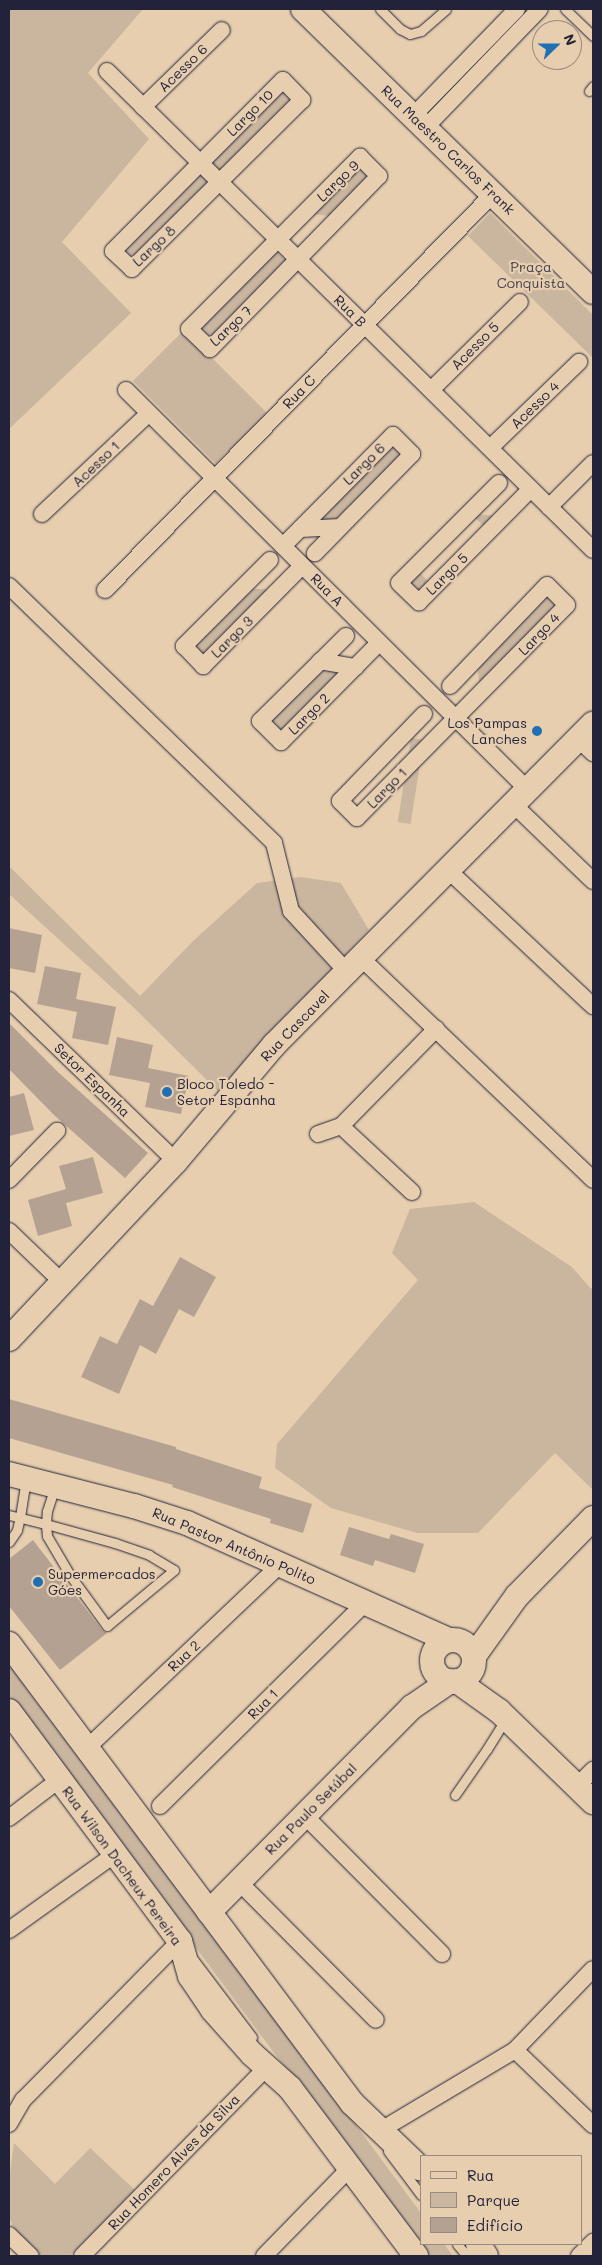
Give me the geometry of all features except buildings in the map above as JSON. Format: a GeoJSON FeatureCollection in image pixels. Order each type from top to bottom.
{"type":"FeatureCollection","features":[{"type":"Feature","properties":{"kind":"main road","name":"Rua Maestro Carlos Frank"},"geometry":{"type":"LineString","coordinates":[[303,9],[593,292]]}},
{"type":"Feature","properties":{"kind":"main road","name":"Rua Cascavel"},"geometry":{"type":"LineString","coordinates":[[9,1339],[176,1161],[274,1045],[520,797],[588,739]]}},
{"type":"Feature","properties":{"kind":"main road","name":"Rua Pastor Antônio Polito"},"geometry":{"type":"LineString","coordinates":[[17,1476],[169,1517],[281,1564],[366,1602],[396,1618],[448,1640],[455,1640],[467,1645],[453,1669]]}},
{"type":"Feature","properties":{"kind":"main road","name":"Rua Paulo Setúbal"},"geometry":{"type":"LineString","coordinates":[[210,1912],[412,1707],[453,1669],[517,1596],[593,1518]]}},
{"type":"Feature","properties":{"kind":"main road","name":"Rua Pastor Antônio Polito"},"geometry":{"type":"LineString","coordinates":[[396,1618],[424,1648],[453,1669],[585,1794]]}},
{"type":"Feature","properties":{"kind":"main road"},"geometry":{"type":"LineString","coordinates":[[9,1644],[352,2103],[420,2168]]}},
{"type":"Feature","properties":{"kind":"main road","name":"Rua Wilson Dacheux Pereira"},"geometry":{"type":"LineString","coordinates":[[9,1711],[180,1941],[190,1976],[199,1991],[226,2027],[261,2053],[290,2088],[416,2256]]}},
{"type":"Feature","properties":{"kind":"main road"},"geometry":{"type":"LineString","coordinates":[[479,2245],[486,2256]]}},
{"type":"Feature","properties":{"kind":"street"},"geometry":{"type":"LineString","coordinates":[[419,122],[517,9]]}},
{"type":"Feature","properties":{"kind":"street"},"geometry":{"type":"LineString","coordinates":[[419,122],[540,9]]}},
{"type":"Feature","properties":{"kind":"street","name":"Acesso 6"},"geometry":{"type":"LineString","coordinates":[[143,106],[222,30]]}},
{"type":"Feature","properties":{"kind":"street","name":"Rua B"},"geometry":{"type":"LineString","coordinates":[[108,71],[593,550]]}},
{"type":"Feature","properties":{"kind":"street","name":"Largo 10"},"geometry":{"type":"LineString","coordinates":[[201,163],[283,80],[302,100],[220,182]]}},
{"type":"Feature","properties":{"kind":"street","name":"Largo 9"},"geometry":{"type":"LineString","coordinates":[[278,239],[360,157],[379,176],[298,259]]}},
{"type":"Feature","properties":{"kind":"street","name":"Largo 8"},"geometry":{"type":"LineString","coordinates":[[201,163],[113,251],[132,269],[220,182]]}},
{"type":"Feature","properties":{"kind":"street","name":"Rua C"},"geometry":{"type":"LineString","coordinates":[[105,590],[493,194]]}},
{"type":"Feature","properties":{"kind":"street"},"geometry":{"type":"LineString","coordinates":[[299,219],[335,221]]}},
{"type":"Feature","properties":{"kind":"street","name":"Largo 7"},"geometry":{"type":"LineString","coordinates":[[278,239],[189,329],[210,349],[298,259]]}},
{"type":"Feature","properties":{"kind":"street","name":"Acesso 5"},"geometry":{"type":"LineString","coordinates":[[431,390],[520,302]]}},
{"type":"Feature","properties":{"kind":"street","name":"Acesso 4"},"geometry":{"type":"LineString","coordinates":[[490,448],[579,362]]}},
{"type":"Feature","properties":{"kind":"street","name":"Rua A"},"geometry":{"type":"LineString","coordinates":[[126,390],[456,718],[520,797],[593,881]]}},
{"type":"Feature","properties":{"kind":"street","name":"Acesso 1"},"geometry":{"type":"LineString","coordinates":[[42,514],[149,413]]}},
{"type":"Feature","properties":{"kind":"street","name":"Largo 6"},"geometry":{"type":"LineString","coordinates":[[283,546],[393,435],[412,454],[314,553]]}},
{"type":"Feature","properties":{"kind":"street"},"geometry":{"type":"LineString","coordinates":[[549,507],[593,463]]}},
{"type":"Feature","properties":{"kind":"street","name":"Largo 5"},"geometry":{"type":"LineString","coordinates":[[498,483],[399,583],[419,602],[531,489]]}},
{"type":"Feature","properties":{"kind":"street"},"geometry":{"type":"LineString","coordinates":[[472,510],[507,512]]}},
{"type":"Feature","properties":{"kind":"street"},"geometry":{"type":"LineString","coordinates":[[300,529],[340,527]]}},
{"type":"Feature","properties":{"kind":"street","name":"Largo 3"},"geometry":{"type":"LineString","coordinates":[[270,560],[184,646],[203,666],[302,566]]}},
{"type":"Feature","properties":{"kind":"street"},"geometry":{"type":"LineString","coordinates":[[245,585],[282,586]]}},
{"type":"Feature","properties":{"kind":"street","name":"Largo 4"},"geometry":{"type":"LineString","coordinates":[[450,686],[547,585],[567,605],[456,718]]}},
{"type":"Feature","properties":{"kind":"street"},"geometry":{"type":"LineString","coordinates":[[9,586],[274,843],[291,911],[354,965],[436,1029],[593,1180]]}},
{"type":"Feature","properties":{"kind":"street","name":"Largo 2"},"geometry":{"type":"LineString","coordinates":[[346,636],[260,721],[281,742],[379,642]]}},
{"type":"Feature","properties":{"kind":"street"},"geometry":{"type":"LineString","coordinates":[[320,661],[355,667]]}},
{"type":"Feature","properties":{"kind":"street"},"geometry":{"type":"LineString","coordinates":[[469,666],[475,699]]}},
{"type":"Feature","properties":{"kind":"street","name":"Largo 1"},"geometry":{"type":"LineString","coordinates":[[424,714],[340,800],[357,818],[456,718]]}},
{"type":"Feature","properties":{"kind":"street"},"geometry":{"type":"LineString","coordinates":[[406,732],[438,737]]}},
{"type":"Feature","properties":{"kind":"street"},"geometry":{"type":"LineString","coordinates":[[448,870],[593,1006]]}},
{"type":"Feature","properties":{"kind":"street","name":"Setor Espanha"},"geometry":{"type":"LineString","coordinates":[[9,1000],[176,1161]]}},
{"type":"Feature","properties":{"kind":"street"},"geometry":{"type":"LineString","coordinates":[[318,1134],[341,1126],[436,1029]]}},
{"type":"Feature","properties":{"kind":"street"},"geometry":{"type":"LineString","coordinates":[[341,1126],[412,1192]]}},
{"type":"Feature","properties":{"kind":"street"},"geometry":{"type":"LineString","coordinates":[[9,1180],[57,1131]]}},
{"type":"Feature","properties":{"kind":"street"},"geometry":{"type":"LineString","coordinates":[[9,1231],[62,1282]]}},
{"type":"Feature","properties":{"kind":"street","name":"Rua 2"},"geometry":{"type":"LineString","coordinates":[[87,1748],[281,1564]]}},
{"type":"Feature","properties":{"kind":"street","name":"Rua 1"},"geometry":{"type":"LineString","coordinates":[[160,1806],[366,1602]]}},
{"type":"Feature","properties":{"kind":"street"},"geometry":{"type":"LineString","coordinates":[[585,1794],[593,1770]]}},
{"type":"Feature","properties":{"kind":"street"},"geometry":{"type":"LineString","coordinates":[[9,1818],[60,1779]]}},
{"type":"Feature","properties":{"kind":"street"},"geometry":{"type":"LineString","coordinates":[[304,1815],[442,1954]]}},
{"type":"Feature","properties":{"kind":"street"},"geometry":{"type":"LineString","coordinates":[[9,1930],[115,1854]]}},
{"type":"Feature","properties":{"kind":"street"},"geometry":{"type":"LineString","coordinates":[[239,1882],[376,2020]]}},
{"type":"Feature","properties":{"kind":"street"},"geometry":{"type":"LineString","coordinates":[[9,2124],[23,2100],[180,1941]]}},
{"type":"Feature","properties":{"kind":"street"},"geometry":{"type":"LineString","coordinates":[[381,2130],[515,2050],[593,1969]]}},
{"type":"Feature","properties":{"kind":"street"},"geometry":{"type":"LineString","coordinates":[[515,2050],[593,2125]]}},
{"type":"Feature","properties":{"kind":"street","name":"Rua Homero Alves da Silva"},"geometry":{"type":"LineString","coordinates":[[82,2256],[261,2053]]}},
{"type":"Feature","properties":{"kind":"street"},"geometry":{"type":"LineString","coordinates":[[264,2256],[350,2168]]}},
{"type":"Feature","properties":{"kind":"street"},"geometry":{"type":"LineString","coordinates":[[9,2236],[31,2256]]}},
{"type":"Feature","properties":{"kind":"street"},"geometry":{"type":"LineString","coordinates":[[579,2256],[593,2242]]}},
{"type":"Feature","properties":{"kind":"lane"},"geometry":{"type":"LineString","coordinates":[[380,9],[400,30],[410,34],[421,32],[446,9]]}},
{"type":"Feature","properties":{"kind":"lane"},"geometry":{"type":"LineString","coordinates":[[565,9],[593,36]]}},
{"type":"Feature","properties":{"kind":"lane"},"geometry":{"type":"LineString","coordinates":[[9,1542],[17,1530],[20,1517],[17,1476]]}},
{"type":"Feature","properties":{"kind":"lane"},"geometry":{"type":"LineString","coordinates":[[9,1515],[46,1524],[149,1555],[174,1570],[107,1626],[47,1536],[46,1524],[55,1485]]}},
{"type":"Feature","properties":{"kind":"lane"},"geometry":{"type":"LineString","coordinates":[[455,1795],[488,1750],[502,1714]]}},
{"type":"Feature","properties":{"kind":"lane"},"geometry":{"type":"LineString","coordinates":[[352,2103],[420,2194]]}},
{"type":"Feature","properties":{"kind":"lane"},"geometry":{"type":"LineString","coordinates":[[458,2245],[467,2256]]}},
{"type":"Feature","properties":{"kind":"green space"},"geometry":{"type":"Polygon","coordinates":[[[9,9],[143,9],[88,73],[149,139],[62,242],[131,313],[9,429],[9,9]]]}},
{"type":"Feature","properties":{"kind":"green space"},"geometry":{"type":"Polygon","coordinates":[[[283,87],[296,100],[221,175],[208,162],[283,87]]]}},
{"type":"Feature","properties":{"kind":"green space"},"geometry":{"type":"Polygon","coordinates":[[[361,164],[373,176],[333,216],[310,214],[361,164]]]}},
{"type":"Feature","properties":{"kind":"green space"},"geometry":{"type":"Polygon","coordinates":[[[198,172],[211,185],[133,263],[120,250],[198,172]]]}},
{"type":"Feature","properties":{"kind":"green space","name":"Praça Conquista"},"geometry":{"type":"Polygon","coordinates":[[[490,213],[593,315],[593,358],[468,236],[490,213]]]}},
{"type":"Feature","properties":{"kind":"green space"},"geometry":{"type":"Polygon","coordinates":[[[275,250],[288,263],[210,341],[197,328],[275,250]]]}},
{"type":"Feature","properties":{"kind":"green space"},"geometry":{"type":"Polygon","coordinates":[[[184,330],[267,413],[216,464],[133,381],[184,330]]]}},
{"type":"Feature","properties":{"kind":"green space"},"geometry":{"type":"Polygon","coordinates":[[[393,442],[405,454],[338,522],[313,523],[393,442]]]}},
{"type":"Feature","properties":{"kind":"green space"},"geometry":{"type":"Polygon","coordinates":[[[473,514],[498,516],[486,528],[475,518],[420,573],[430,583],[418,595],[405,582],[473,514]]]}},
{"type":"Feature","properties":{"kind":"green space"},"geometry":{"type":"Polygon","coordinates":[[[247,589],[271,589],[203,659],[190,647],[247,589]]]}},
{"type":"Feature","properties":{"kind":"green space"},"geometry":{"type":"Polygon","coordinates":[[[548,594],[559,605],[480,686],[477,666],[548,594]]]}},
{"type":"Feature","properties":{"kind":"green space"},"geometry":{"type":"Polygon","coordinates":[[[322,668],[343,672],[281,734],[270,722],[322,668]]]}},
{"type":"Feature","properties":{"kind":"green space"},"geometry":{"type":"Polygon","coordinates":[[[411,738],[424,740],[411,824],[398,822],[411,738]]]}},
{"type":"Feature","properties":{"kind":"green space"},"geometry":{"type":"Polygon","coordinates":[[[9,866],[140,996],[193,941],[257,883],[301,877],[341,883],[369,930],[218,1091],[131,1005],[9,894],[9,866]]]}},
{"type":"Feature","properties":{"kind":"green space"},"geometry":{"type":"Polygon","coordinates":[[[474,1202],[572,1267],[591,1289],[593,1286],[593,1490],[555,1453],[478,1533],[417,1533],[331,1508],[275,1468],[277,1444],[418,1280],[392,1253],[410,1209],[474,1202]]]}},
{"type":"Feature","properties":{"kind":"green space"},"geometry":{"type":"Polygon","coordinates":[[[9,1656],[420,2212],[420,2245],[445,2245],[453,2256],[425,2256],[9,1696],[9,1656]]]}},
{"type":"Feature","properties":{"kind":"green space"},"geometry":{"type":"Polygon","coordinates":[[[14,2143],[55,2184],[90,2148],[135,2190],[70,2256],[37,2256],[18,2238],[9,2217],[9,2182],[14,2143]]]}},
{"type":"Feature","properties":{"kind":"place","name":"Los Pampas Lanches"},"geometry":{"type":"Point","coordinates":[537,731]}},
{"type":"Feature","properties":{"kind":"place","name":"Bloco Toledo - Setor Espanha"},"geometry":{"type":"Point","coordinates":[167,1092]}},
{"type":"Feature","properties":{"kind":"place","name":"Supermercados Góes"},"geometry":{"type":"Point","coordinates":[38,1582]}}]}
